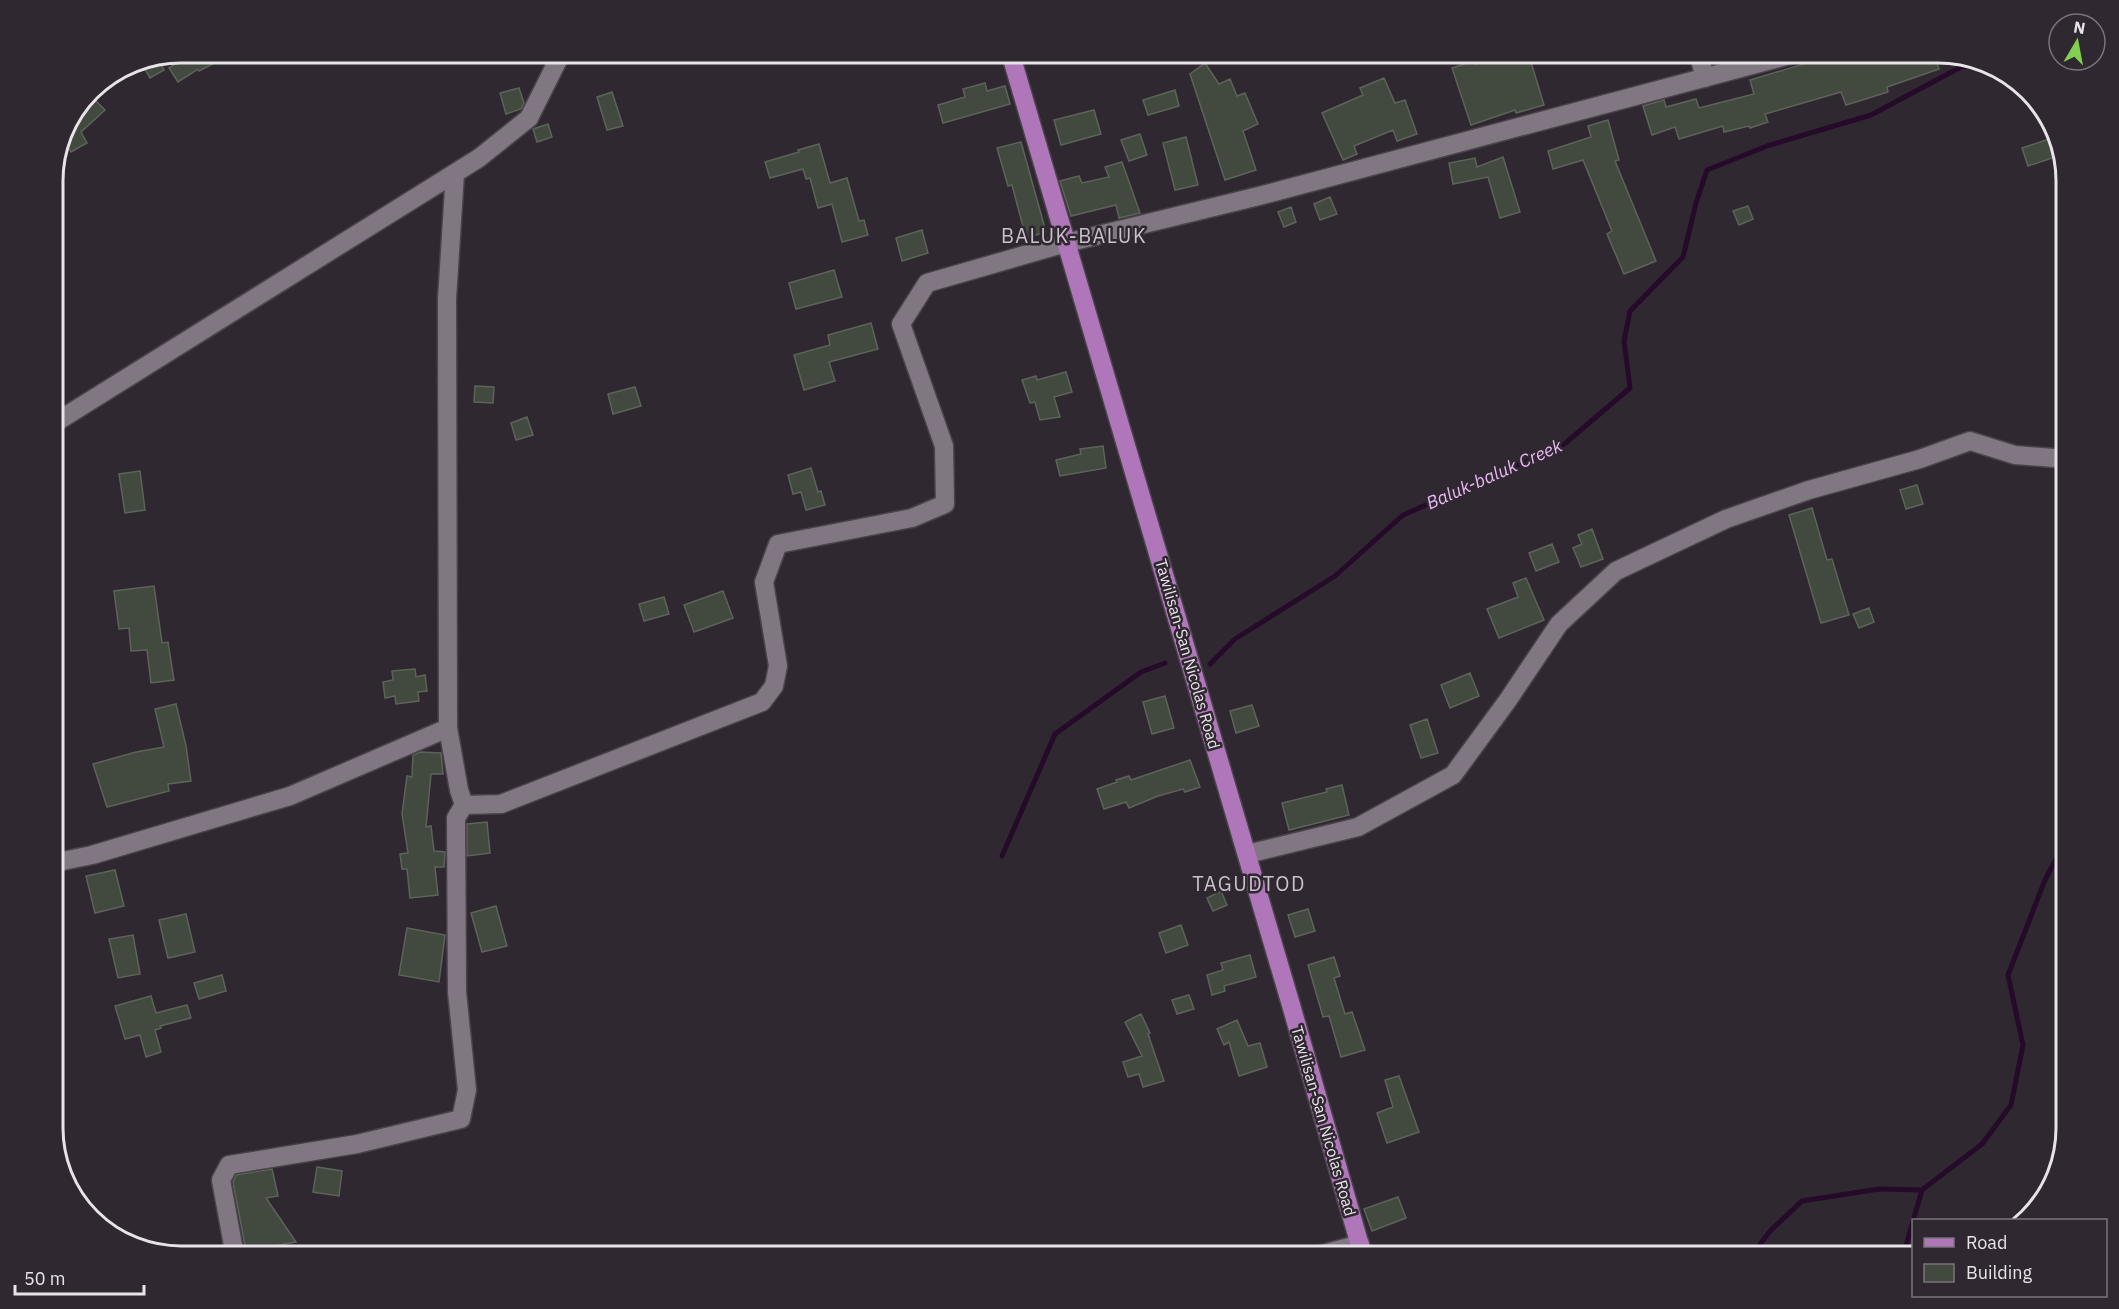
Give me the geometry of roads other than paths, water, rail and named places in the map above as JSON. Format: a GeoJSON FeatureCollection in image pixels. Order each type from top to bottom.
{"type":"FeatureCollection","features":[{"type":"Feature","properties":{"kind":"main road","name":"Tawilisan-San Nicolas Road"},"geometry":{"type":"LineString","coordinates":[[1013,63],[1247,854],[1360,1246]]}},
{"type":"Feature","properties":{"kind":"street"},"geometry":{"type":"LineString","coordinates":[[63,418],[479,158],[529,118],[556,63]]}},
{"type":"Feature","properties":{"kind":"street"},"geometry":{"type":"LineString","coordinates":[[1701,63],[1705,78]]}},
{"type":"Feature","properties":{"kind":"street"},"geometry":{"type":"LineString","coordinates":[[464,805],[501,804],[762,702],[774,686],[778,666],[764,582],[778,544],[912,518],[945,504],[944,446],[901,324],[927,283],[1066,243],[1258,196],[1760,63]]}},
{"type":"Feature","properties":{"kind":"street"},"geometry":{"type":"LineString","coordinates":[[455,173],[447,299],[448,728],[459,790],[464,805]]}},
{"type":"Feature","properties":{"kind":"street"},"geometry":{"type":"LineString","coordinates":[[1247,854],[1358,827],[1453,775],[1508,700],[1559,624],[1616,571],[1726,519],[1809,490],[1920,459],[1970,441],[2015,455],[2056,458]]}},
{"type":"Feature","properties":{"kind":"street"},"geometry":{"type":"LineString","coordinates":[[63,861],[92,855],[290,796],[448,728]]}},
{"type":"Feature","properties":{"kind":"street"},"geometry":{"type":"LineString","coordinates":[[233,1246],[221,1180],[229,1165],[357,1144],[461,1119],[467,1090],[458,992],[456,818],[464,805]]}},
{"type":"Feature","properties":{"kind":"waterway","name":"Baluk-baluk Creek"},"geometry":{"type":"LineString","coordinates":[[1210,664],[1235,639],[1335,576],[1403,515],[1562,446],[1630,388],[1624,341],[1630,311],[1683,257],[1696,203],[1707,170],[1767,146],[1871,115],[1966,67]]}},
{"type":"Feature","properties":{"kind":"waterway","name":"Baluk-baluk Creek"},"geometry":{"type":"LineString","coordinates":[[1002,856],[1055,734],[1141,672],[1165,663]]}},
{"type":"Feature","properties":{"kind":"waterway"},"geometry":{"type":"LineString","coordinates":[[1759,1246],[1771,1230],[1802,1201],[1879,1189],[1922,1190],[1982,1144],[2011,1105],[2023,1045],[2008,975],[2045,880],[2056,859]]}},
{"type":"Feature","properties":{"kind":"waterway"},"geometry":{"type":"LineString","coordinates":[[1914,1219],[1922,1190]]}},
{"type":"Feature","properties":{"kind":"waterway"},"geometry":{"type":"LineString","coordinates":[[1906,1246],[1912,1225]]}},
{"type":"Feature","properties":{"kind":"district","name":"BALUK-BALUK"},"geometry":{"type":"Point","coordinates":[1074,235]}},
{"type":"Feature","properties":{"kind":"district","name":"TAGUDTOD"},"geometry":{"type":"Point","coordinates":[1249,883]}}]}
